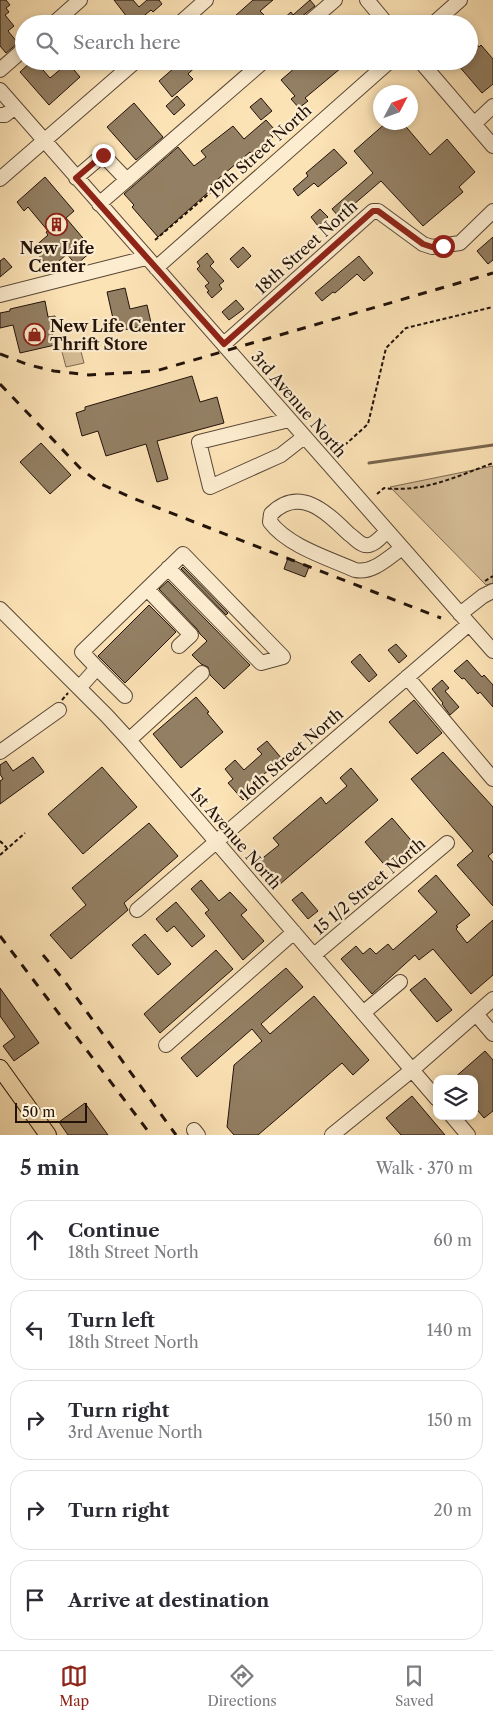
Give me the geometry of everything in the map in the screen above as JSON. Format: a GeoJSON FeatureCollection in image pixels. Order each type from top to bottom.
{"type":"FeatureCollection","features":[{"type":"Feature","properties":{"kind":"main road"},"geometry":{"type":"LineString","coordinates":[[0,1068],[48,1135]]}},
{"type":"Feature","properties":{"kind":"street"},"geometry":{"type":"LineString","coordinates":[[63,15],[80,0]]}},
{"type":"Feature","properties":{"kind":"street"},"geometry":{"type":"LineString","coordinates":[[189,15],[206,0]]}},
{"type":"Feature","properties":{"kind":"street"},"geometry":{"type":"LineString","coordinates":[[318,15],[335,0]]}},
{"type":"Feature","properties":{"kind":"street"},"geometry":{"type":"LineString","coordinates":[[367,0],[380,15]]}},
{"type":"Feature","properties":{"kind":"street"},"geometry":{"type":"LineString","coordinates":[[443,15],[460,0]]}},
{"type":"Feature","properties":{"kind":"street"},"geometry":{"type":"LineString","coordinates":[[0,70],[15,57]]}},
{"type":"Feature","properties":{"kind":"street"},"geometry":{"type":"LineString","coordinates":[[0,179],[126,70]]}},
{"type":"Feature","properties":{"kind":"street"},"geometry":{"type":"LineString","coordinates":[[99,204],[254,70]]}},
{"type":"Feature","properties":{"kind":"street","name":"19th Street North"},"geometry":{"type":"LineString","coordinates":[[0,296],[151,263],[379,70]]}},
{"type":"Feature","properties":{"kind":"street"},"geometry":{"type":"LineString","coordinates":[[428,70],[493,146]]}},
{"type":"Feature","properties":{"kind":"street","name":"3rd Avenue North"},"geometry":{"type":"LineString","coordinates":[[0,90],[493,652]]}},
{"type":"Feature","properties":{"kind":"street"},"geometry":{"type":"LineString","coordinates":[[474,124],[493,106]]}},
{"type":"Feature","properties":{"kind":"street"},"geometry":{"type":"LineString","coordinates":[[0,116],[15,107]]}},
{"type":"Feature","properties":{"kind":"street"},"geometry":{"type":"LineString","coordinates":[[76,178],[103,155],[127,180]]}},
{"type":"Feature","properties":{"kind":"street","name":"18th Street North"},"geometry":{"type":"LineString","coordinates":[[224,344],[373,211],[378,211],[423,244],[432,247],[460,243],[493,211]]}},
{"type":"Feature","properties":{"kind":"street"},"geometry":{"type":"LineString","coordinates":[[289,420],[199,442],[210,488],[281,455],[304,437]]}},
{"type":"Feature","properties":{"kind":"street"},"geometry":{"type":"LineString","coordinates":[[387,531],[378,539],[365,545],[359,542],[329,515],[308,503],[296,502],[285,503],[271,514],[270,522],[278,532],[297,544],[360,572],[372,569],[402,548]]}},
{"type":"Feature","properties":{"kind":"street"},"geometry":{"type":"LineString","coordinates":[[125,696],[82,652],[168,568],[183,554],[283,657],[261,663],[168,568]]}},
{"type":"Feature","properties":{"kind":"street"},"geometry":{"type":"LineString","coordinates":[[147,589],[191,634],[179,646]]}},
{"type":"Feature","properties":{"kind":"street","name":"16th Street North"},"geometry":{"type":"LineString","coordinates":[[137,910],[407,677],[465,619],[483,596],[493,591]]}},
{"type":"Feature","properties":{"kind":"street","name":"1st Avenue North"},"geometry":{"type":"LineString","coordinates":[[0,609],[73,690],[129,740],[433,1094]]}},
{"type":"Feature","properties":{"kind":"street"},"geometry":{"type":"LineString","coordinates":[[224,625],[238,610]]}},
{"type":"Feature","properties":{"kind":"street"},"geometry":{"type":"LineString","coordinates":[[73,690],[97,668]]}},
{"type":"Feature","properties":{"kind":"street"},"geometry":{"type":"LineString","coordinates":[[129,740],[202,673]]}},
{"type":"Feature","properties":{"kind":"street"},"geometry":{"type":"LineString","coordinates":[[407,677],[493,779]]}},
{"type":"Feature","properties":{"kind":"street"},"geometry":{"type":"LineString","coordinates":[[0,752],[59,706]]}},
{"type":"Feature","properties":{"kind":"street","name":"15 1/2 Street North"},"geometry":{"type":"LineString","coordinates":[[314,956],[447,843]]}},
{"type":"Feature","properties":{"kind":"street"},"geometry":{"type":"LineString","coordinates":[[166,1045],[294,932]]}},
{"type":"Feature","properties":{"kind":"street"},"geometry":{"type":"LineString","coordinates":[[363,1013],[400,982]]}},
{"type":"Feature","properties":{"kind":"street"},"geometry":{"type":"LineString","coordinates":[[332,1135],[412,1070],[493,999]]}},
{"type":"Feature","properties":{"kind":"street"},"geometry":{"type":"LineString","coordinates":[[476,1014],[493,1034]]}},
{"type":"Feature","properties":{"kind":"street"},"geometry":{"type":"LineString","coordinates":[[455,1120],[468,1135]]}},
{"type":"Feature","properties":{"kind":"path"},"geometry":{"type":"LineString","coordinates":[[155,240],[211,192],[221,189]]}},
{"type":"Feature","properties":{"kind":"path"},"geometry":{"type":"LineString","coordinates":[[326,462],[368,424],[386,348],[406,328],[493,307]]}},
{"type":"Feature","properties":{"kind":"path"},"geometry":{"type":"LineString","coordinates":[[377,494],[384,488],[396,489],[426,486],[493,463]]}},
{"type":"Feature","properties":{"kind":"path"},"geometry":{"type":"LineString","coordinates":[[59,706],[73,690]]}},
{"type":"Feature","properties":{"kind":"path"},"geometry":{"type":"LineString","coordinates":[[0,855],[25,832]]}},
{"type":"Feature","properties":{"kind":"path"},"geometry":{"type":"LineString","coordinates":[[0,841],[7,848]]}},
{"type":"Feature","properties":{"kind":"shaded area"},"geometry":{"type":"Polygon","coordinates":[[[79,344],[84,363],[66,367],[61,348],[79,344]]]}},
{"type":"Feature","properties":{"kind":"shaded area"},"geometry":{"type":"Polygon","coordinates":[[[493,466],[493,583],[486,585],[390,487],[493,466]]]}},
{"type":"Feature","properties":{"kind":"building"},"geometry":{"type":"Polygon","coordinates":[[[0,0],[6,0],[10,5],[6,8],[9,12],[5,15],[14,26],[8,31],[15,39],[15,46],[6,53],[0,46],[0,0]]]}},
{"type":"Feature","properties":{"kind":"building"},"geometry":{"type":"Polygon","coordinates":[[[114,0],[133,0],[139,7],[147,0],[159,0],[162,4],[153,12],[151,10],[145,15],[125,15],[114,0]]]}},
{"type":"Feature","properties":{"kind":"building"},"geometry":{"type":"Polygon","coordinates":[[[253,0],[273,0],[260,11],[264,15],[236,15],[253,0]]]}},
{"type":"Feature","properties":{"kind":"building"},"geometry":{"type":"Polygon","coordinates":[[[310,0],[315,6],[304,15],[293,15],[310,0]]]}},
{"type":"Feature","properties":{"kind":"building"},"geometry":{"type":"Polygon","coordinates":[[[481,45],[493,59],[493,84],[482,93],[462,70],[478,70],[478,46],[481,45]]]}},
{"type":"Feature","properties":{"kind":"building"},"geometry":{"type":"Polygon","coordinates":[[[22,70],[43,70],[50,78],[60,70],[74,70],[80,77],[49,105],[20,72],[22,70]]]}},
{"type":"Feature","properties":{"kind":"building"},"geometry":{"type":"Polygon","coordinates":[[[172,70],[192,70],[188,74],[193,79],[172,97],[159,81],[172,70]]]}},
{"type":"Feature","properties":{"kind":"building"},"geometry":{"type":"Polygon","coordinates":[[[293,70],[339,70],[305,98],[308,101],[299,108],[291,99],[295,96],[281,80],[293,70]]]}},
{"type":"Feature","properties":{"kind":"building"},"geometry":{"type":"Polygon","coordinates":[[[177,96],[185,105],[174,115],[166,106],[177,96]]]}},
{"type":"Feature","properties":{"kind":"building"},"geometry":{"type":"Polygon","coordinates":[[[261,98],[272,111],[261,120],[250,107],[261,98]]]}},
{"type":"Feature","properties":{"kind":"building"},"geometry":{"type":"Polygon","coordinates":[[[134,103],[163,137],[136,160],[107,127],[134,103]]]}},
{"type":"Feature","properties":{"kind":"building"},"geometry":{"type":"Polygon","coordinates":[[[266,120],[275,130],[270,134],[273,137],[252,154],[250,152],[211,185],[213,188],[158,237],[132,207],[134,205],[124,194],[178,147],[194,166],[206,157],[201,151],[233,126],[244,139],[266,120]]]}},
{"type":"Feature","properties":{"kind":"building"},"geometry":{"type":"Polygon","coordinates":[[[378,130],[409,130],[430,155],[447,139],[475,172],[459,187],[463,192],[423,226],[381,181],[339,217],[332,209],[373,173],[354,151],[378,130]]]}},
{"type":"Feature","properties":{"kind":"building"},"geometry":{"type":"Polygon","coordinates":[[[334,149],[347,163],[318,187],[314,183],[298,196],[293,189],[308,176],[306,173],[334,149]]]}},
{"type":"Feature","properties":{"kind":"building","name":"New Life Center"},"geometry":{"type":"Polygon","coordinates":[[[45,177],[74,211],[66,218],[93,250],[76,265],[67,254],[50,269],[33,248],[48,235],[46,232],[48,231],[28,207],[24,211],[17,202],[45,177]]]}},
{"type":"Feature","properties":{"kind":"building"},"geometry":{"type":"Polygon","coordinates":[[[320,209],[328,217],[318,226],[311,217],[320,209]]]}},
{"type":"Feature","properties":{"kind":"building"},"geometry":{"type":"Polygon","coordinates":[[[493,237],[493,260],[488,264],[477,251],[493,237]]]}},
{"type":"Feature","properties":{"kind":"building"},"geometry":{"type":"Polygon","coordinates":[[[243,247],[251,256],[238,268],[230,259],[243,247]]]}},
{"type":"Feature","properties":{"kind":"building"},"geometry":{"type":"Polygon","coordinates":[[[207,253],[214,262],[210,266],[224,281],[219,285],[222,289],[212,298],[205,286],[209,283],[197,269],[200,266],[197,262],[207,253]]]}},
{"type":"Feature","properties":{"kind":"building"},"geometry":{"type":"Polygon","coordinates":[[[359,256],[373,273],[364,281],[357,274],[335,293],[333,292],[322,301],[315,293],[359,256]]]}},
{"type":"Feature","properties":{"kind":"building"},"geometry":{"type":"Polygon","coordinates":[[[4,258],[12,267],[0,277],[0,261],[4,258]]]}},
{"type":"Feature","properties":{"kind":"building"},"geometry":{"type":"Polygon","coordinates":[[[125,288],[130,309],[147,305],[152,327],[138,330],[137,327],[116,332],[107,292],[125,288]]]}},
{"type":"Feature","properties":{"kind":"building"},"geometry":{"type":"Polygon","coordinates":[[[236,300],[244,309],[229,320],[222,312],[236,300]]]}},
{"type":"Feature","properties":{"kind":"building","name":"New Life Center Thrift Store"},"geometry":{"type":"Polygon","coordinates":[[[45,301],[48,317],[55,316],[57,324],[50,326],[55,345],[20,353],[13,325],[0,328],[0,313],[45,301]]]}},
{"type":"Feature","properties":{"kind":"building"},"geometry":{"type":"Polygon","coordinates":[[[192,376],[200,402],[217,397],[224,423],[157,441],[168,479],[157,482],[146,444],[106,456],[98,431],[82,436],[76,413],[85,410],[85,407],[192,376]]]}},
{"type":"Feature","properties":{"kind":"building"},"geometry":{"type":"Polygon","coordinates":[[[41,443],[71,475],[50,494],[20,462],[41,443]]]}},
{"type":"Feature","properties":{"kind":"building"},"geometry":{"type":"Polygon","coordinates":[[[288,558],[309,567],[305,577],[284,569],[288,558]]]}},
{"type":"Feature","properties":{"kind":"building"},"geometry":{"type":"Polygon","coordinates":[[[183,567],[228,613],[226,615],[181,569],[183,567]]]}},
{"type":"Feature","properties":{"kind":"building"},"geometry":{"type":"Polygon","coordinates":[[[168,581],[250,665],[224,689],[210,675],[208,667],[201,664],[192,655],[207,641],[159,589],[168,581]]]}},
{"type":"Feature","properties":{"kind":"building"},"geometry":{"type":"Polygon","coordinates":[[[149,605],[176,632],[125,683],[98,656],[149,605]]]}},
{"type":"Feature","properties":{"kind":"building"},"geometry":{"type":"Polygon","coordinates":[[[396,644],[407,656],[399,663],[388,650],[396,644]]]}},
{"type":"Feature","properties":{"kind":"building"},"geometry":{"type":"Polygon","coordinates":[[[360,654],[377,675],[369,682],[351,662],[360,654]]]}},
{"type":"Feature","properties":{"kind":"building"},"geometry":{"type":"Polygon","coordinates":[[[467,660],[482,677],[484,675],[493,685],[493,707],[480,692],[478,694],[464,678],[462,679],[454,671],[467,660]]]}},
{"type":"Feature","properties":{"kind":"building"},"geometry":{"type":"Polygon","coordinates":[[[442,680],[449,688],[445,691],[459,707],[450,715],[432,689],[442,680]]]}},
{"type":"Feature","properties":{"kind":"building"},"geometry":{"type":"Polygon","coordinates":[[[196,697],[223,732],[181,768],[153,734],[196,697]]]}},
{"type":"Feature","properties":{"kind":"building"},"geometry":{"type":"Polygon","coordinates":[[[414,700],[442,733],[417,754],[389,722],[414,700]]]}},
{"type":"Feature","properties":{"kind":"building"},"geometry":{"type":"Polygon","coordinates":[[[267,741],[282,759],[263,775],[267,779],[243,800],[228,783],[233,779],[225,769],[235,760],[244,770],[262,754],[257,749],[267,741]]]}},
{"type":"Feature","properties":{"kind":"building"},"geometry":{"type":"Polygon","coordinates":[[[443,752],[493,807],[493,852],[488,856],[493,862],[493,906],[457,865],[473,851],[411,779],[443,752]]]}},
{"type":"Feature","properties":{"kind":"building"},"geometry":{"type":"Polygon","coordinates":[[[33,757],[44,772],[0,804],[0,781],[3,779],[0,774],[0,765],[6,761],[13,771],[33,757]]]}},
{"type":"Feature","properties":{"kind":"building"},"geometry":{"type":"Polygon","coordinates":[[[102,767],[137,807],[83,854],[48,814],[102,767]]]}},
{"type":"Feature","properties":{"kind":"building"},"geometry":{"type":"Polygon","coordinates":[[[351,768],[378,800],[279,885],[259,861],[279,845],[273,838],[321,797],[326,804],[347,786],[340,778],[351,768]]]}},
{"type":"Feature","properties":{"kind":"building"},"geometry":{"type":"Polygon","coordinates":[[[392,818],[416,846],[388,869],[365,842],[392,818]]]}},
{"type":"Feature","properties":{"kind":"building"},"geometry":{"type":"Polygon","coordinates":[[[149,823],[178,856],[124,903],[128,910],[71,959],[50,935],[86,905],[72,888],[149,823]]]}},
{"type":"Feature","properties":{"kind":"building"},"geometry":{"type":"Polygon","coordinates":[[[436,875],[470,915],[456,926],[458,927],[456,929],[467,943],[493,920],[493,975],[471,994],[433,949],[419,960],[415,955],[372,994],[341,959],[356,946],[363,954],[370,948],[376,954],[388,944],[393,950],[437,912],[418,891],[436,875]]]}},
{"type":"Feature","properties":{"kind":"building"},"geometry":{"type":"Polygon","coordinates":[[[201,880],[219,901],[230,892],[247,910],[241,915],[264,941],[243,960],[205,913],[209,910],[191,889],[201,880]]]}},
{"type":"Feature","properties":{"kind":"building"},"geometry":{"type":"Polygon","coordinates":[[[302,892],[318,911],[308,919],[292,900],[302,892]]]}},
{"type":"Feature","properties":{"kind":"building"},"geometry":{"type":"Polygon","coordinates":[[[176,902],[205,936],[192,947],[174,926],[167,932],[156,919],[176,902]]]}},
{"type":"Feature","properties":{"kind":"building"},"geometry":{"type":"Polygon","coordinates":[[[145,934],[171,964],[158,975],[132,945],[145,934]]]}},
{"type":"Feature","properties":{"kind":"building"},"geometry":{"type":"Polygon","coordinates":[[[216,950],[233,969],[160,1033],[144,1014],[216,950]]]}},
{"type":"Feature","properties":{"kind":"building"},"geometry":{"type":"Polygon","coordinates":[[[286,968],[303,987],[261,1024],[270,1034],[314,996],[369,1060],[353,1075],[342,1063],[258,1135],[234,1135],[227,1127],[234,1065],[262,1041],[252,1029],[197,1077],[181,1058],[286,968]]]}},
{"type":"Feature","properties":{"kind":"building"},"geometry":{"type":"Polygon","coordinates":[[[425,978],[452,1010],[437,1022],[410,990],[425,978]]]}},
{"type":"Feature","properties":{"kind":"building"},"geometry":{"type":"Polygon","coordinates":[[[0,988],[39,1043],[14,1061],[3,1046],[15,1037],[0,1016],[0,988]]]}},
{"type":"Feature","properties":{"kind":"building"},"geometry":{"type":"Polygon","coordinates":[[[485,1051],[493,1060],[493,1111],[484,1118],[478,1111],[478,1075],[458,1075],[485,1051]]]}},
{"type":"Feature","properties":{"kind":"building"},"geometry":{"type":"Polygon","coordinates":[[[412,1096],[445,1135],[401,1135],[386,1118],[412,1096]]]}},
{"type":"Feature","properties":{"kind":"building"},"geometry":{"type":"Polygon","coordinates":[[[85,1103],[108,1135],[68,1135],[59,1122],[85,1103]]]}},
{"type":"Feature","properties":{"kind":"waterway"},"geometry":{"type":"LineString","coordinates":[[369,463],[493,445]]}},
{"type":"Feature","properties":{"kind":"railway"},"geometry":{"type":"LineString","coordinates":[[0,354],[29,365],[54,371],[89,375],[156,371],[493,273]]}},
{"type":"Feature","properties":{"kind":"railway"},"geometry":{"type":"LineString","coordinates":[[0,384],[81,469],[101,484],[441,618]]}},
{"type":"Feature","properties":{"kind":"railway"},"geometry":{"type":"LineString","coordinates":[[0,936],[151,1135]]}},
{"type":"Feature","properties":{"kind":"railway"},"geometry":{"type":"LineString","coordinates":[[43,955],[63,979],[176,1135]]}},
{"type":"Feature","properties":{"kind":"place","name":"New Life Center"},"geometry":{"type":"Point","coordinates":[57,224]}},
{"type":"Feature","properties":{"kind":"place","name":"New Life Center Thrift Store"},"geometry":{"type":"Point","coordinates":[34,335]}},
{"type":"Feature","properties":{"kind":"route"},"geometry":{"type":"LineString","coordinates":[[103,155],[76,178],[224,344],[373,211],[378,211],[423,244],[432,247],[443,246]]}}]}
